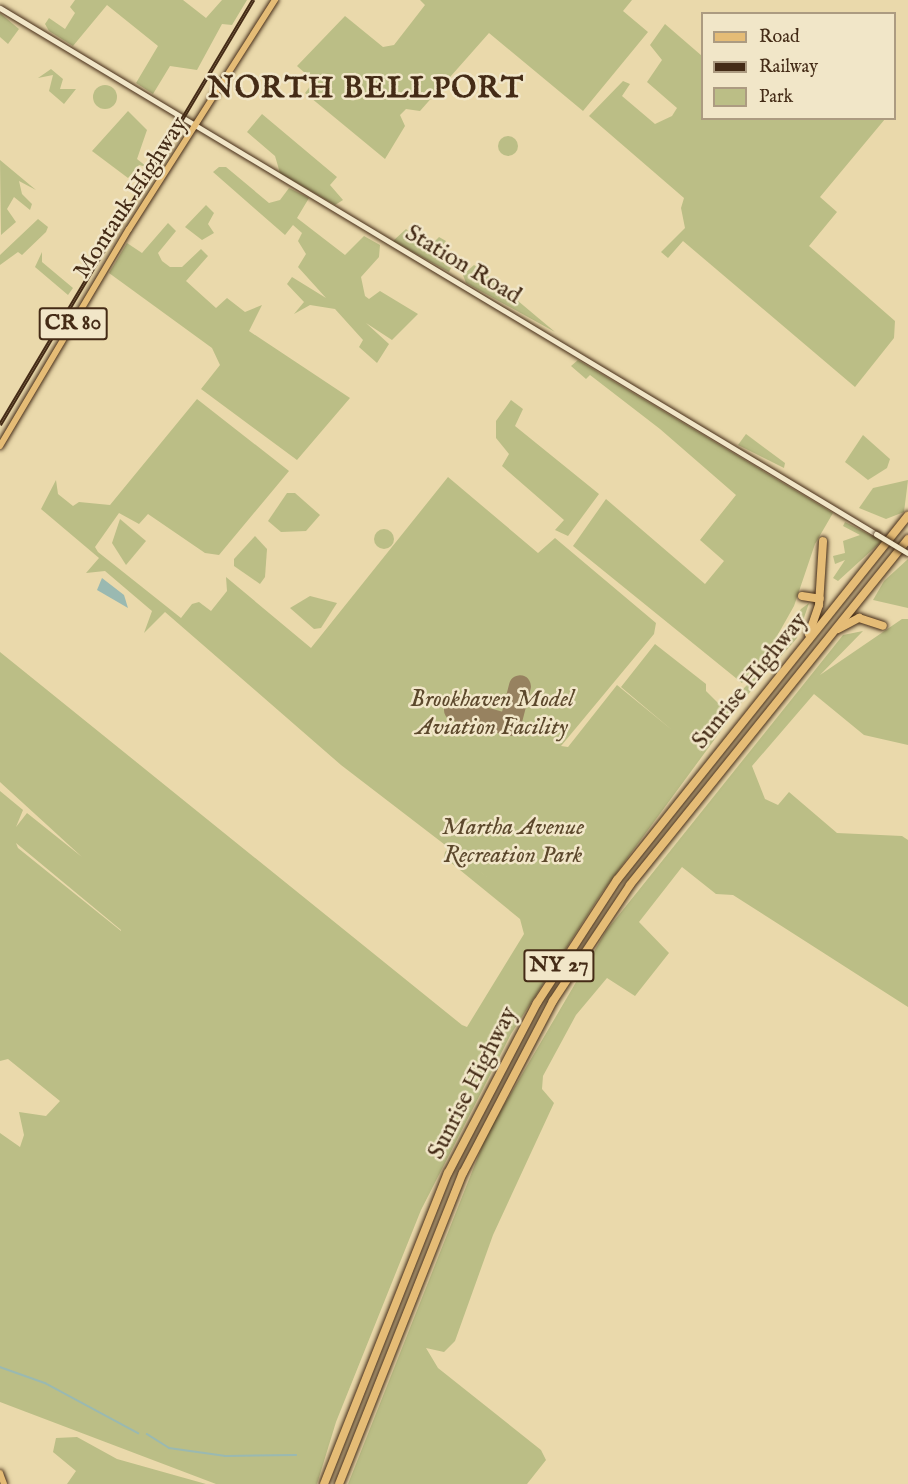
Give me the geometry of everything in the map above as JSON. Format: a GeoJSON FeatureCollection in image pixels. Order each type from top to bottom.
{"type":"FeatureCollection","features":[{"type":"Feature","properties":{"kind":"highway","name":"Sunrise Highway"},"geometry":{"type":"LineString","coordinates":[[324,1484],[448,1173],[537,1003],[617,880],[908,516]]}},
{"type":"Feature","properties":{"kind":"highway","name":"Sunrise Highway"},"geometry":{"type":"LineString","coordinates":[[339,1484],[463,1173],[553,1001],[630,885],[908,538]]}},
{"type":"Feature","properties":{"kind":"highway"},"geometry":{"type":"LineString","coordinates":[[784,669],[813,627],[820,599],[823,541]]}},
{"type":"Feature","properties":{"kind":"highway"},"geometry":{"type":"LineString","coordinates":[[802,596],[820,599]]}},
{"type":"Feature","properties":{"kind":"highway"},"geometry":{"type":"LineString","coordinates":[[804,666],[847,623],[867,618],[883,626]]}},
{"type":"Feature","properties":{"kind":"main road","name":"Montauk Highway"},"geometry":{"type":"LineString","coordinates":[[0,446],[129,230],[197,127],[275,0]]}},
{"type":"Feature","properties":{"kind":"main road","name":"Station Road"},"geometry":{"type":"LineString","coordinates":[[0,8],[908,553]]}},
{"type":"Feature","properties":{"kind":"main road"},"geometry":{"type":"LineString","coordinates":[[0,1473],[3,1484]]}},
{"type":"Feature","properties":{"kind":"green space"},"geometry":{"type":"Polygon","coordinates":[[[75,0],[183,0],[206,18],[222,0],[247,0],[232,25],[222,24],[197,70],[170,66],[153,94],[136,83],[158,46],[107,5],[73,46],[49,31],[45,24],[49,18],[65,29],[75,13],[70,7],[75,0]]]}},
{"type":"Feature","properties":{"kind":"green space"},"geometry":{"type":"Polygon","coordinates":[[[420,0],[632,0],[623,11],[648,32],[583,111],[489,33],[420,111],[406,109],[400,115],[405,126],[385,159],[305,93],[314,81],[297,66],[345,16],[383,47],[394,45],[425,5],[420,0]]]}},
{"type":"Feature","properties":{"kind":"green space"},"geometry":{"type":"Polygon","coordinates":[[[0,13],[19,29],[8,44],[0,37],[0,13]]]}},
{"type":"Feature","properties":{"kind":"green space"},"geometry":{"type":"Polygon","coordinates":[[[665,24],[701,55],[701,120],[884,120],[820,197],[837,212],[809,246],[895,321],[894,338],[855,387],[683,241],[668,258],[661,252],[685,228],[681,208],[684,198],[589,116],[623,81],[630,84],[622,96],[655,124],[672,116],[677,108],[647,82],[662,60],[650,45],[665,24]]]}},
{"type":"Feature","properties":{"kind":"green space"},"geometry":{"type":"Polygon","coordinates":[[[51,69],[63,79],[60,89],[76,89],[64,104],[49,91],[53,75],[38,78],[51,69]]]}},
{"type":"Feature","properties":{"kind":"green space"},"geometry":{"type":"Polygon","coordinates":[[[105,85],[114,88],[117,97],[114,106],[105,109],[96,106],[93,97],[96,88],[105,85]]]}},
{"type":"Feature","properties":{"kind":"green space"},"geometry":{"type":"Polygon","coordinates":[[[128,111],[147,130],[137,159],[147,167],[139,165],[128,178],[92,151],[128,111]]]}},
{"type":"Feature","properties":{"kind":"green space"},"geometry":{"type":"Polygon","coordinates":[[[262,114],[337,177],[330,185],[343,200],[335,205],[280,173],[275,156],[247,132],[262,114]]]}},
{"type":"Feature","properties":{"kind":"green space"},"geometry":{"type":"Polygon","coordinates":[[[508,136],[515,139],[518,146],[515,153],[508,156],[501,153],[498,146],[501,139],[508,136]]]}},
{"type":"Feature","properties":{"kind":"green space"},"geometry":{"type":"Polygon","coordinates":[[[0,160],[36,190],[19,181],[22,194],[32,204],[30,210],[14,197],[7,209],[16,222],[1,235],[0,160]]]}},
{"type":"Feature","properties":{"kind":"green space"},"geometry":{"type":"Polygon","coordinates":[[[219,167],[226,167],[269,203],[280,200],[289,188],[309,198],[297,218],[345,255],[364,236],[380,245],[379,257],[361,277],[365,296],[369,299],[380,291],[418,314],[392,340],[366,323],[389,344],[377,363],[359,347],[363,340],[335,309],[310,305],[294,314],[304,302],[287,284],[292,277],[326,298],[298,267],[306,254],[298,241],[302,233],[293,225],[285,235],[213,172],[219,167]]]}},
{"type":"Feature","properties":{"kind":"green space"},"geometry":{"type":"Polygon","coordinates":[[[206,205],[214,213],[208,224],[214,233],[202,240],[185,227],[206,205]]]}},
{"type":"Feature","properties":{"kind":"green space"},"geometry":{"type":"Polygon","coordinates":[[[38,219],[48,227],[46,232],[22,255],[18,252],[0,265],[0,255],[38,219]]]}},
{"type":"Feature","properties":{"kind":"green space"},"geometry":{"type":"Polygon","coordinates":[[[168,223],[176,231],[158,253],[162,261],[170,267],[182,267],[201,249],[208,256],[186,281],[216,308],[227,298],[245,312],[262,305],[249,331],[350,398],[297,460],[201,389],[220,365],[212,348],[109,273],[127,243],[142,253],[168,223]]]}},
{"type":"Feature","properties":{"kind":"green space"},"geometry":{"type":"Polygon","coordinates":[[[406,229],[428,248],[439,237],[446,241],[435,257],[451,268],[449,272],[393,241],[406,229]]]}},
{"type":"Feature","properties":{"kind":"green space"},"geometry":{"type":"Polygon","coordinates":[[[42,252],[42,262],[73,288],[68,295],[35,267],[42,252]]]}},
{"type":"Feature","properties":{"kind":"green space"},"geometry":{"type":"Polygon","coordinates":[[[474,265],[555,332],[466,283],[463,275],[474,265]]]}},
{"type":"Feature","properties":{"kind":"green space"},"geometry":{"type":"Polygon","coordinates":[[[578,360],[833,513],[815,544],[794,606],[772,645],[742,683],[573,546],[606,499],[705,584],[724,561],[700,540],[736,495],[660,429],[590,375],[586,379],[571,366],[578,360]]]}},
{"type":"Feature","properties":{"kind":"green space"},"geometry":{"type":"Polygon","coordinates":[[[197,399],[289,471],[219,555],[205,553],[148,514],[139,524],[119,513],[95,547],[98,552],[181,618],[192,604],[199,602],[211,611],[227,591],[226,577],[311,648],[448,477],[538,553],[555,538],[656,623],[654,634],[561,746],[568,747],[617,685],[672,730],[621,687],[655,644],[706,684],[706,691],[724,709],[773,658],[801,609],[809,603],[797,638],[745,698],[601,894],[511,1034],[421,1210],[336,1422],[317,1484],[216,1484],[0,1402],[0,1133],[20,1147],[24,1135],[19,1112],[46,1116],[60,1101],[8,1059],[0,1061],[0,791],[23,810],[16,827],[27,813],[82,857],[0,782],[0,652],[462,1025],[467,1027],[524,934],[520,919],[444,857],[445,852],[449,848],[513,897],[341,765],[165,612],[144,633],[152,611],[105,571],[86,573],[99,558],[41,509],[56,480],[58,494],[73,506],[79,502],[110,505],[197,399]],[[16,843],[18,848],[121,930],[16,843]]]}},
{"type":"Feature","properties":{"kind":"green space"},"geometry":{"type":"Polygon","coordinates":[[[511,400],[523,409],[515,426],[599,494],[568,536],[555,530],[564,520],[502,466],[509,454],[496,438],[496,421],[511,400]]]}},
{"type":"Feature","properties":{"kind":"green space"},"geometry":{"type":"Polygon","coordinates":[[[746,434],[785,463],[784,468],[738,445],[746,434]]]}},
{"type":"Feature","properties":{"kind":"green space"},"geometry":{"type":"Polygon","coordinates":[[[863,435],[890,459],[887,468],[868,480],[845,462],[863,435]]]}},
{"type":"Feature","properties":{"kind":"green space"},"geometry":{"type":"Polygon","coordinates":[[[908,480],[904,512],[886,519],[859,508],[873,488],[908,480]]]}},
{"type":"Feature","properties":{"kind":"green space"},"geometry":{"type":"Polygon","coordinates":[[[287,493],[295,493],[320,515],[306,531],[281,532],[268,521],[287,493]]]}},
{"type":"Feature","properties":{"kind":"green space"},"geometry":{"type":"Polygon","coordinates":[[[120,519],[146,541],[126,565],[112,543],[120,519]]]}},
{"type":"Feature","properties":{"kind":"green space"},"geometry":{"type":"Polygon","coordinates":[[[845,522],[882,541],[838,581],[833,578],[845,560],[835,564],[833,556],[845,553],[843,541],[860,535],[843,526],[845,522]]]}},
{"type":"Feature","properties":{"kind":"green space"},"geometry":{"type":"Polygon","coordinates":[[[380,529],[388,529],[394,535],[394,543],[388,549],[380,549],[374,543],[374,535],[380,529]]]}},
{"type":"Feature","properties":{"kind":"green space"},"geometry":{"type":"Polygon","coordinates":[[[255,536],[267,549],[265,577],[260,584],[234,566],[234,559],[255,536]]]}},
{"type":"Feature","properties":{"kind":"green space"},"geometry":{"type":"Polygon","coordinates":[[[908,559],[908,608],[873,600],[884,581],[908,559]]]}},
{"type":"Feature","properties":{"kind":"green space"},"geometry":{"type":"Polygon","coordinates":[[[310,596],[337,603],[321,628],[314,629],[290,608],[310,596]]]}},
{"type":"Feature","properties":{"kind":"green space"},"geometry":{"type":"Polygon","coordinates":[[[902,619],[908,619],[908,745],[864,735],[814,694],[752,766],[765,799],[778,805],[789,792],[837,833],[902,836],[908,840],[908,1007],[733,895],[716,894],[682,867],[639,922],[669,953],[635,996],[607,978],[576,1015],[543,1076],[542,1089],[554,1103],[493,1235],[455,1341],[444,1352],[426,1348],[438,1368],[541,1450],[546,1460],[527,1484],[348,1484],[487,1134],[606,931],[843,635],[863,631],[820,675],[902,619]]]}},
{"type":"Feature","properties":{"kind":"green space"},"geometry":{"type":"Polygon","coordinates":[[[77,1437],[117,1459],[206,1484],[67,1484],[76,1471],[53,1452],[56,1438],[77,1437]]]}},
{"type":"Feature","properties":{"kind":"water"},"geometry":{"type":"Polygon","coordinates":[[[102,578],[124,595],[128,608],[97,590],[102,578]]]}},
{"type":"Feature","properties":{"kind":"waterway"},"geometry":{"type":"LineString","coordinates":[[0,1367],[45,1383],[138,1433]]}},
{"type":"Feature","properties":{"kind":"waterway"},"geometry":{"type":"LineString","coordinates":[[147,1434],[169,1448],[225,1456],[296,1455]]}},
{"type":"Feature","properties":{"kind":"runway"},"geometry":{"type":"LineString","coordinates":[[455,710],[510,725],[520,686]]}},
{"type":"Feature","properties":{"kind":"railway"},"geometry":{"type":"LineString","coordinates":[[0,425],[253,0]]}},
{"type":"Feature","properties":{"kind":"district","name":"NORTH BELLPORT"},"geometry":{"type":"Point","coordinates":[366,89]}},
{"type":"Feature","properties":{"kind":"park label","name":"Brookhaven Model Aviation Facility"},"geometry":{"type":"Point","coordinates":[492,714]}},
{"type":"Feature","properties":{"kind":"park label","name":"Martha Avenue Recreation Park"},"geometry":{"type":"Point","coordinates":[513,842]}}]}
